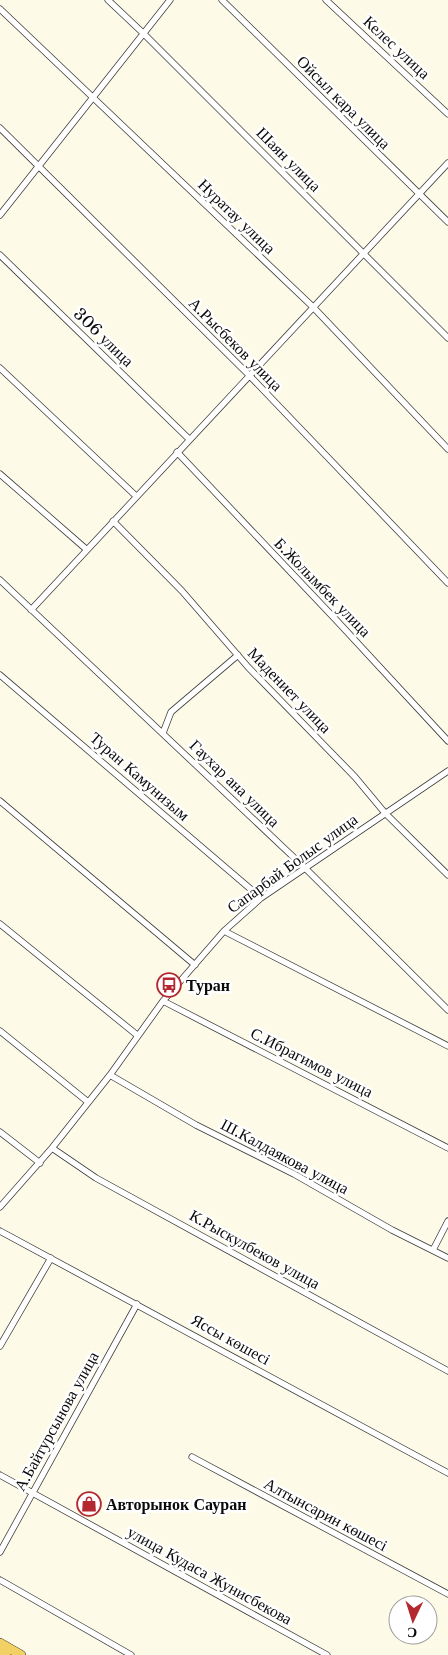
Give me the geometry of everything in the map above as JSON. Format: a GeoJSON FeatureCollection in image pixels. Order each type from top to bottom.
{"type":"FeatureCollection","features":[{"type":"Feature","properties":{"kind":"main road"},"geometry":{"type":"LineString","coordinates":[[0,1643],[21,1655]]}},
{"type":"Feature","properties":{"kind":"main road"},"geometry":{"type":"LineString","coordinates":[[0,1652],[6,1655]]}},
{"type":"Feature","properties":{"kind":"street","name":"Шаян улица"},"geometry":{"type":"LineString","coordinates":[[108,0],[144,33],[448,338]]}},
{"type":"Feature","properties":{"kind":"street"},"geometry":{"type":"LineString","coordinates":[[0,214],[170,0]]}},
{"type":"Feature","properties":{"kind":"street","name":"Ойсыл кара улица"},"geometry":{"type":"LineString","coordinates":[[222,0],[448,222]]}},
{"type":"Feature","properties":{"kind":"street","name":"Келес улица"},"geometry":{"type":"LineString","coordinates":[[326,0],[448,114]]}},
{"type":"Feature","properties":{"kind":"street","name":"Нуратау улица"},"geometry":{"type":"LineString","coordinates":[[0,10],[93,96],[313,307],[448,449]]}},
{"type":"Feature","properties":{"kind":"street","name":"А.Рысбеков улица"},"geometry":{"type":"LineString","coordinates":[[0,128],[248,374],[448,583]]}},
{"type":"Feature","properties":{"kind":"street"},"geometry":{"type":"LineString","coordinates":[[32,610],[248,374],[448,163]]}},
{"type":"Feature","properties":{"kind":"street","name":"306 улица"},"geometry":{"type":"LineString","coordinates":[[0,255],[189,439]]}},
{"type":"Feature","properties":{"kind":"street"},"geometry":{"type":"LineString","coordinates":[[0,368],[136,496]]}},
{"type":"Feature","properties":{"kind":"street","name":"Б.Жолымбек улица"},"geometry":{"type":"LineString","coordinates":[[177,452],[345,628],[448,741]]}},
{"type":"Feature","properties":{"kind":"street"},"geometry":{"type":"LineString","coordinates":[[0,474],[86,549]]}},
{"type":"Feature","properties":{"kind":"street","name":"Мадениет улица"},"geometry":{"type":"LineString","coordinates":[[113,521],[182,591],[238,655],[355,777],[385,813],[448,875]]}},
{"type":"Feature","properties":{"kind":"street","name":"Гаухар ана улица"},"geometry":{"type":"LineString","coordinates":[[0,580],[305,868],[448,1010]]}},
{"type":"Feature","properties":{"kind":"street"},"geometry":{"type":"LineString","coordinates":[[163,733],[171,712],[238,655]]}},
{"type":"Feature","properties":{"kind":"street","name":"Туран Камунизым"},"geometry":{"type":"LineString","coordinates":[[0,675],[261,898]]}},
{"type":"Feature","properties":{"kind":"street","name":"Сапарбай Болыс улица"},"geometry":{"type":"LineString","coordinates":[[0,1207],[40,1163],[110,1075],[163,1001],[224,931],[261,898],[448,770]]}},
{"type":"Feature","properties":{"kind":"street"},"geometry":{"type":"LineString","coordinates":[[0,801],[195,965]]}},
{"type":"Feature","properties":{"kind":"street"},"geometry":{"type":"LineString","coordinates":[[0,924],[137,1035]]}},
{"type":"Feature","properties":{"kind":"street"},"geometry":{"type":"LineString","coordinates":[[224,931],[448,1046]]}},
{"type":"Feature","properties":{"kind":"street","name":"С.Ибрагимов улица"},"geometry":{"type":"LineString","coordinates":[[163,1001],[448,1148]]}},
{"type":"Feature","properties":{"kind":"street"},"geometry":{"type":"LineString","coordinates":[[0,1031],[88,1102]]}},
{"type":"Feature","properties":{"kind":"street","name":"Ш.Калдаякова улица"},"geometry":{"type":"LineString","coordinates":[[110,1075],[196,1125],[294,1174],[392,1230],[448,1258]]}},
{"type":"Feature","properties":{"kind":"street"},"geometry":{"type":"LineString","coordinates":[[0,1132],[40,1163]]}},
{"type":"Feature","properties":{"kind":"street","name":"К.Рыскулбеков улица"},"geometry":{"type":"LineString","coordinates":[[52,1148],[96,1178],[448,1371]]}},
{"type":"Feature","properties":{"kind":"street"},"geometry":{"type":"LineString","coordinates":[[433,1250],[448,1220]]}},
{"type":"Feature","properties":{"kind":"street","name":"Яссы көшесі"},"geometry":{"type":"LineString","coordinates":[[0,1231],[448,1473]]}},
{"type":"Feature","properties":{"kind":"street"},"geometry":{"type":"LineString","coordinates":[[0,1346],[51,1258]]}},
{"type":"Feature","properties":{"kind":"street","name":"А.Байтурсынова улица"},"geometry":{"type":"LineString","coordinates":[[0,1552],[137,1304]]}},
{"type":"Feature","properties":{"kind":"street","name":"Алтынсарин көшесі"},"geometry":{"type":"LineString","coordinates":[[192,1457],[448,1594]]}},
{"type":"Feature","properties":{"kind":"street","name":"улица Кудаса Жунисбекова"},"geometry":{"type":"LineString","coordinates":[[0,1475],[327,1655]]}},
{"type":"Feature","properties":{"kind":"street"},"geometry":{"type":"LineString","coordinates":[[0,1580],[131,1655]]}},
{"type":"Feature","properties":{"kind":"place","name":"Туран"},"geometry":{"type":"Point","coordinates":[169,985]}},
{"type":"Feature","properties":{"kind":"place","name":"Авторынок Сауран"},"geometry":{"type":"Point","coordinates":[89,1504]}}]}
